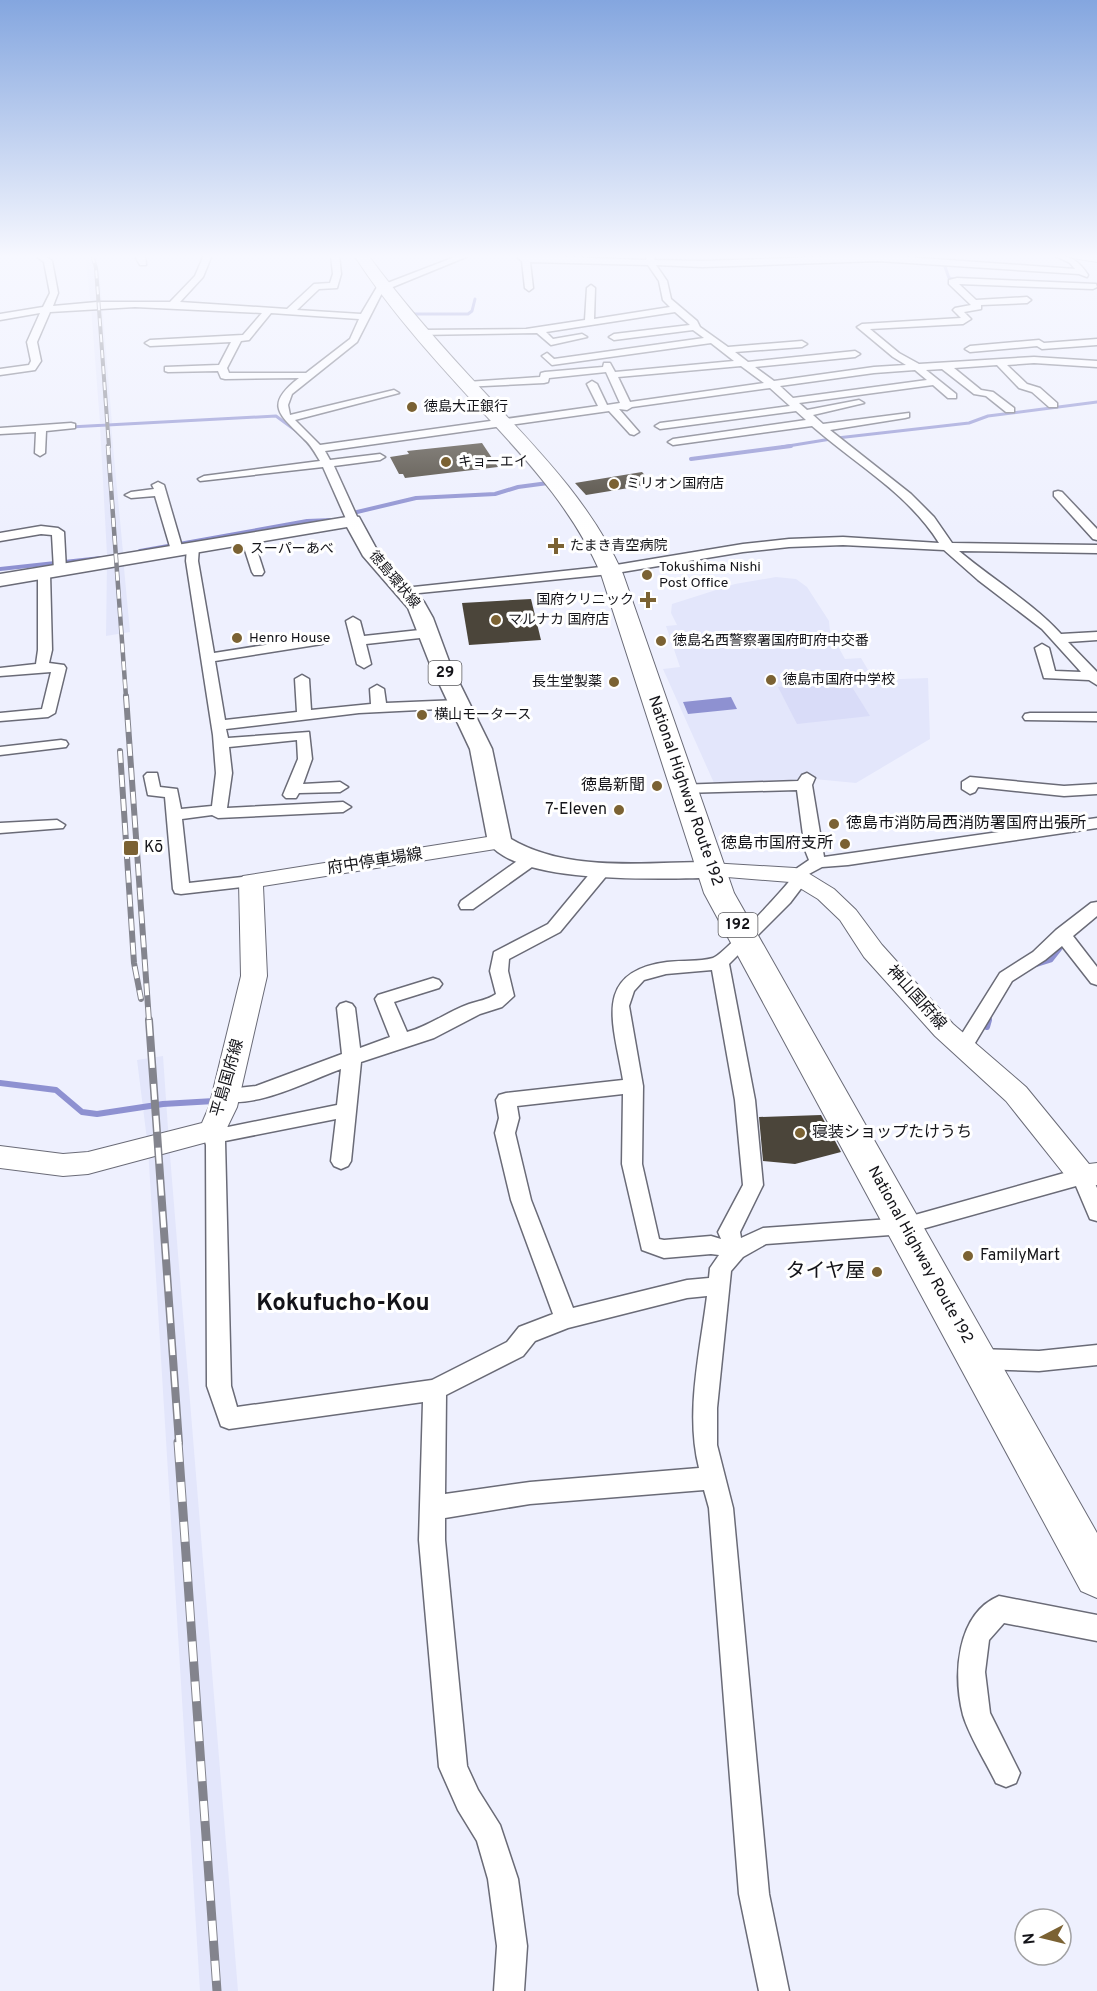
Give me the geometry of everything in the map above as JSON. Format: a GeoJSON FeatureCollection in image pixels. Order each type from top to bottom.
{"type":"FeatureCollection","features":[{"type":"Feature","properties":{"kind":"highway","name":"National Highway Route 192"},"geometry":{"type":"LineString","coordinates":[[433,348],[574,502],[598,542],[610,570],[719,893],[1097,1576]]}},
{"type":"Feature","properties":{"kind":"main road"},"geometry":{"type":"LineString","coordinates":[[0,580],[56,566],[353,521]]}},
{"type":"Feature","properties":{"kind":"main road","name":"徳島環状線"},"geometry":{"type":"LineString","coordinates":[[353,521],[369,552],[417,606],[440,664],[481,749],[500,842]]}},
{"type":"Feature","properties":{"kind":"main road"},"geometry":{"type":"LineString","coordinates":[[500,842],[514,852],[533,858],[602,870],[710,870]]}},
{"type":"Feature","properties":{"kind":"main road","name":"府中停車場線"},"geometry":{"type":"LineString","coordinates":[[251,881],[500,842]]}},
{"type":"Feature","properties":{"kind":"main road","name":"神山国府線"},"geometry":{"type":"LineString","coordinates":[[710,870],[804,872],[848,915],[873,951],[962,1048],[1016,1094],[1089,1175]]}},
{"type":"Feature","properties":{"kind":"main road","name":"平島国府線"},"geometry":{"type":"LineString","coordinates":[[0,1157],[63,1165],[88,1163],[212,1131],[226,1095],[255,976],[251,881]]}},
{"type":"Feature","properties":{"kind":"street"},"geometry":{"type":"LineString","coordinates":[[0,372],[32,368],[36,361],[33,348]]}},
{"type":"Feature","properties":{"kind":"street"},"geometry":{"type":"LineString","coordinates":[[193,361],[202,348]]}},
{"type":"Feature","properties":{"kind":"street"},"geometry":{"type":"LineString","coordinates":[[232,348],[222,368],[225,376],[290,374],[308,376]]}},
{"type":"Feature","properties":{"kind":"street"},"geometry":{"type":"LineString","coordinates":[[344,348],[291,389],[285,396],[284,411],[304,432],[327,464],[353,521]]}},
{"type":"Feature","properties":{"kind":"street"},"geometry":{"type":"LineString","coordinates":[[547,356],[552,362],[659,348]]}},
{"type":"Feature","properties":{"kind":"street"},"geometry":{"type":"LineString","coordinates":[[632,359],[743,348]]}},
{"type":"Feature","properties":{"kind":"street"},"geometry":{"type":"LineString","coordinates":[[887,348],[952,396]]}},
{"type":"Feature","properties":{"kind":"street"},"geometry":{"type":"LineString","coordinates":[[970,349],[982,348]]}},
{"type":"Feature","properties":{"kind":"street"},"geometry":{"type":"LineString","coordinates":[[1047,348],[1059,356],[1077,362]]}},
{"type":"Feature","properties":{"kind":"street"},"geometry":{"type":"LineString","coordinates":[[726,349],[907,496],[930,519],[948,547],[982,576],[1030,611],[1096,678]]}},
{"type":"Feature","properties":{"kind":"street"},"geometry":{"type":"LineString","coordinates":[[826,349],[834,356]]}},
{"type":"Feature","properties":{"kind":"street"},"geometry":{"type":"LineString","coordinates":[[467,385],[529,382],[544,380],[545,375],[745,364],[855,354]]}},
{"type":"Feature","properties":{"kind":"street"},"geometry":{"type":"LineString","coordinates":[[603,356],[627,407]]}},
{"type":"Feature","properties":{"kind":"street"},"geometry":{"type":"LineString","coordinates":[[317,449],[627,407],[874,370],[1034,360],[1097,364]]}},
{"type":"Feature","properties":{"kind":"street"},"geometry":{"type":"LineString","coordinates":[[168,369],[193,361],[222,368]]}},
{"type":"Feature","properties":{"kind":"street"},"geometry":{"type":"LineString","coordinates":[[999,362],[1023,386],[1036,390],[1053,405]]}},
{"type":"Feature","properties":{"kind":"street"},"geometry":{"type":"LineString","coordinates":[[945,366],[978,392],[988,394],[1010,410]]}},
{"type":"Feature","properties":{"kind":"street"},"geometry":{"type":"LineString","coordinates":[[660,426],[888,388],[914,388],[934,382]]}},
{"type":"Feature","properties":{"kind":"street"},"geometry":{"type":"LineString","coordinates":[[592,384],[609,409],[634,432]]}},
{"type":"Feature","properties":{"kind":"street"},"geometry":{"type":"LineString","coordinates":[[888,388],[900,398]]}},
{"type":"Feature","properties":{"kind":"street"},"geometry":{"type":"LineString","coordinates":[[289,418],[394,393]]}},
{"type":"Feature","properties":{"kind":"street"},"geometry":{"type":"LineString","coordinates":[[646,412],[876,400]]}},
{"type":"Feature","properties":{"kind":"street"},"geometry":{"type":"LineString","coordinates":[[673,442],[905,415]]}},
{"type":"Feature","properties":{"kind":"street"},"geometry":{"type":"LineString","coordinates":[[0,431],[41,430],[70,426]]}},
{"type":"Feature","properties":{"kind":"street"},"geometry":{"type":"LineString","coordinates":[[40,453],[41,430]]}},
{"type":"Feature","properties":{"kind":"street"},"geometry":{"type":"LineString","coordinates":[[204,479],[380,457]]}},
{"type":"Feature","properties":{"kind":"street"},"geometry":{"type":"LineString","coordinates":[[131,495],[159,488],[165,508],[165,525],[192,561],[219,725],[224,773],[219,810],[173,815]]}},
{"type":"Feature","properties":{"kind":"street"},"geometry":{"type":"LineString","coordinates":[[1079,500],[1061,497],[1088,520],[1097,536]]}},
{"type":"Feature","properties":{"kind":"street"},"geometry":{"type":"LineString","coordinates":[[150,510],[165,508]]}},
{"type":"Feature","properties":{"kind":"street"},"geometry":{"type":"LineString","coordinates":[[0,537],[41,530],[58,532],[56,566],[42,667]]}},
{"type":"Feature","properties":{"kind":"street"},"geometry":{"type":"LineString","coordinates":[[247,538],[258,572]]}},
{"type":"Feature","properties":{"kind":"street"},"geometry":{"type":"LineString","coordinates":[[404,592],[610,570],[743,548],[789,543],[843,541],[948,547],[1097,549]]}},
{"type":"Feature","properties":{"kind":"street"},"geometry":{"type":"LineString","coordinates":[[353,621],[364,664]]}},
{"type":"Feature","properties":{"kind":"street"},"geometry":{"type":"LineString","coordinates":[[358,640],[429,633]]}},
{"type":"Feature","properties":{"kind":"street"},"geometry":{"type":"LineString","coordinates":[[1059,638],[1097,636]]}},
{"type":"Feature","properties":{"kind":"street"},"geometry":{"type":"LineString","coordinates":[[207,658],[322,640]]}},
{"type":"Feature","properties":{"kind":"street"},"geometry":{"type":"LineString","coordinates":[[1042,648],[1049,675],[1096,678]]}},
{"type":"Feature","properties":{"kind":"street"},"geometry":{"type":"LineString","coordinates":[[0,672],[42,667],[59,668],[48,713],[0,717]]}},
{"type":"Feature","properties":{"kind":"street"},"geometry":{"type":"LineString","coordinates":[[302,679],[304,716]]}},
{"type":"Feature","properties":{"kind":"street"},"geometry":{"type":"LineString","coordinates":[[377,689],[379,708]]}},
{"type":"Feature","properties":{"kind":"street"},"geometry":{"type":"LineString","coordinates":[[219,725],[379,708],[459,704]]}},
{"type":"Feature","properties":{"kind":"street"},"geometry":{"type":"LineString","coordinates":[[1030,717],[1097,717]]}},
{"type":"Feature","properties":{"kind":"street"},"geometry":{"type":"LineString","coordinates":[[221,743],[304,735],[305,759],[292,792],[332,785]]}},
{"type":"Feature","properties":{"kind":"street"},"geometry":{"type":"LineString","coordinates":[[0,751],[61,744]]}},
{"type":"Feature","properties":{"kind":"street"},"geometry":{"type":"LineString","coordinates":[[152,776],[153,792],[172,792],[181,889],[251,881]]}},
{"type":"Feature","properties":{"kind":"street"},"geometry":{"type":"LineString","coordinates":[[682,788],[806,782],[813,850],[804,872],[784,899],[720,963],[665,968],[638,976],[626,989],[620,1006],[633,1086],[632,1164],[650,1244],[664,1249],[711,1245],[735,1251]]}},
{"type":"Feature","properties":{"kind":"street"},"geometry":{"type":"LineString","coordinates":[[970,789],[970,783],[1064,792],[1097,789]]}},
{"type":"Feature","properties":{"kind":"street"},"geometry":{"type":"LineString","coordinates":[[218,813],[343,807]]}},
{"type":"Feature","properties":{"kind":"street"},"geometry":{"type":"LineString","coordinates":[[804,872],[848,860],[1097,823]]}},
{"type":"Feature","properties":{"kind":"street"},"geometry":{"type":"LineString","coordinates":[[0,828],[57,825]]}},
{"type":"Feature","properties":{"kind":"street"},"geometry":{"type":"LineString","coordinates":[[467,905],[533,858]]}},
{"type":"Feature","properties":{"kind":"street"},"geometry":{"type":"LineString","coordinates":[[226,1095],[257,1093],[401,1040],[427,1034],[474,1010],[496,1003],[505,996],[499,970],[500,956],[554,928],[602,870]]}},
{"type":"Feature","properties":{"kind":"street"},"geometry":{"type":"LineString","coordinates":[[962,1048],[1006,977],[1039,956],[1062,934],[1097,907]]}},
{"type":"Feature","properties":{"kind":"street"},"geometry":{"type":"LineString","coordinates":[[1062,934],[1097,979]]}},
{"type":"Feature","properties":{"kind":"street"},"geometry":{"type":"LineString","coordinates":[[720,963],[745,1100],[752,1163],[753,1185],[729,1232],[735,1251]]}},
{"type":"Feature","properties":{"kind":"street"},"geometry":{"type":"LineString","coordinates":[[401,1040],[384,999],[433,984]]}},
{"type":"Feature","properties":{"kind":"street"},"geometry":{"type":"LineString","coordinates":[[341,1161],[352,1058],[346,1008]]}},
{"type":"Feature","properties":{"kind":"street"},"geometry":{"type":"LineString","coordinates":[[566,1319],[520,1200],[505,1133],[509,1118],[506,1100],[633,1086]]}},
{"type":"Feature","properties":{"kind":"street"},"geometry":{"type":"LineString","coordinates":[[346,1110],[228,1134],[212,1131],[216,1145],[219,1386],[229,1419],[435,1390],[515,1349],[527,1334],[566,1319],[687,1289],[718,1286]]}},
{"type":"Feature","properties":{"kind":"street"},"geometry":{"type":"LineString","coordinates":[[774,1991],[754,1894],[721,1508],[705,1444],[705,1408],[721,1268],[735,1251],[763,1236],[904,1226],[1089,1175],[1097,1213]]}},
{"type":"Feature","properties":{"kind":"street"},"geometry":{"type":"LineString","coordinates":[[977,1359],[1039,1361],[1097,1354]]}},
{"type":"Feature","properties":{"kind":"street"},"geometry":{"type":"LineString","coordinates":[[435,1390],[432,1540],[453,1767],[468,1800],[490,1836],[503,1879],[512,1946],[509,1991]]}},
{"type":"Feature","properties":{"kind":"street"},"geometry":{"type":"LineString","coordinates":[[432,1508],[530,1493],[715,1478]]}},
{"type":"Feature","properties":{"kind":"street"},"geometry":{"type":"LineString","coordinates":[[1006,1773],[977,1715],[972,1672],[976,1634],[999,1609],[1097,1628]]}},
{"type":"Feature","properties":{"kind":"shaded area"},"geometry":{"type":"Polygon","coordinates":[[[94,348],[106,348],[112,423],[100,423],[94,348]]]}},
{"type":"Feature","properties":{"kind":"shaded area"},"geometry":{"type":"Polygon","coordinates":[[[100,425],[111,425],[123,552],[107,555],[100,425]]]}},
{"type":"Feature","properties":{"kind":"shaded area"},"geometry":{"type":"Polygon","coordinates":[[[123,557],[130,632],[106,636],[107,559],[123,557]]]}},
{"type":"Feature","properties":{"kind":"shaded area","name":"徳島市国府中学校"},"geometry":{"type":"Polygon","coordinates":[[[776,577],[796,579],[807,587],[829,621],[830,632],[845,659],[861,658],[874,680],[928,678],[930,739],[856,783],[814,779],[714,783],[663,669],[680,667],[666,626],[677,625],[671,613],[672,604],[735,584],[776,577]]]}},
{"type":"Feature","properties":{"kind":"shaded area"},"geometry":{"type":"Polygon","coordinates":[[[847,679],[870,716],[797,724],[778,687],[847,679]]]}},
{"type":"Feature","properties":{"kind":"shaded area"},"geometry":{"type":"Polygon","coordinates":[[[163,1056],[238,1991],[200,1991],[148,1148],[137,1060],[163,1056]]]}},
{"type":"Feature","properties":{"kind":"water"},"geometry":{"type":"Polygon","coordinates":[[[731,697],[737,709],[688,714],[683,702],[731,697]]]}},
{"type":"Feature","properties":{"kind":"building","name":"キョーエイ"},"geometry":{"type":"Polygon","coordinates":[[[482,443],[498,467],[405,478],[403,474],[399,474],[390,457],[409,454],[407,451],[482,443]]]}},
{"type":"Feature","properties":{"kind":"building","name":"ミリオン国府店"},"geometry":{"type":"Polygon","coordinates":[[[642,472],[653,484],[586,495],[575,483],[642,472]]]}},
{"type":"Feature","properties":{"kind":"building","name":"マルナカ 国府店"},"geometry":{"type":"Polygon","coordinates":[[[531,599],[541,640],[469,645],[462,603],[531,599]]]}},
{"type":"Feature","properties":{"kind":"building","name":"寝装ショップたけうち"},"geometry":{"type":"Polygon","coordinates":[[[821,1115],[841,1152],[795,1164],[763,1161],[759,1117],[821,1115]]]}},
{"type":"Feature","properties":{"kind":"waterway"},"geometry":{"type":"LineString","coordinates":[[837,438],[969,423],[988,416],[1097,402]]}},
{"type":"Feature","properties":{"kind":"waterway"},"geometry":{"type":"LineString","coordinates":[[70,427],[276,416],[299,433]]}},
{"type":"Feature","properties":{"kind":"waterway"},"geometry":{"type":"LineString","coordinates":[[782,447],[831,439]]}},
{"type":"Feature","properties":{"kind":"waterway"},"geometry":{"type":"LineString","coordinates":[[691,459],[791,446]]}},
{"type":"Feature","properties":{"kind":"waterway"},"geometry":{"type":"LineString","coordinates":[[357,512],[416,498],[495,494],[518,487],[548,483]]}},
{"type":"Feature","properties":{"kind":"waterway"},"geometry":{"type":"LineString","coordinates":[[140,551],[307,521],[332,520]]}},
{"type":"Feature","properties":{"kind":"waterway"},"geometry":{"type":"LineString","coordinates":[[0,569],[101,558]]}},
{"type":"Feature","properties":{"kind":"waterway"},"geometry":{"type":"LineString","coordinates":[[1032,966],[1051,960],[1062,946]]}},
{"type":"Feature","properties":{"kind":"waterway"},"geometry":{"type":"LineString","coordinates":[[988,1021],[990,1015]]}},
{"type":"Feature","properties":{"kind":"waterway"},"geometry":{"type":"LineString","coordinates":[[987,1027],[989,1020]]}},
{"type":"Feature","properties":{"kind":"waterway"},"geometry":{"type":"LineString","coordinates":[[0,1083],[56,1090],[82,1112],[97,1114],[163,1104],[214,1101]]}},
{"type":"Feature","properties":{"kind":"railway"},"geometry":{"type":"LineString","coordinates":[[102,348],[109,447]]}},
{"type":"Feature","properties":{"kind":"railway"},"geometry":{"type":"LineString","coordinates":[[108,446],[126,697]]}},
{"type":"Feature","properties":{"kind":"railway"},"geometry":{"type":"LineString","coordinates":[[126,696],[149,1021]]}},
{"type":"Feature","properties":{"kind":"railway"},"geometry":{"type":"LineString","coordinates":[[120,751],[134,963],[141,999]]}},
{"type":"Feature","properties":{"kind":"railway"},"geometry":{"type":"LineString","coordinates":[[149,1020],[179,1443]]}},
{"type":"Feature","properties":{"kind":"railway"},"geometry":{"type":"LineString","coordinates":[[178,1442],[217,1991]]}},
{"type":"Feature","properties":{"kind":"place","name":"徳島大正銀行"},"geometry":{"type":"Point","coordinates":[412,407]}},
{"type":"Feature","properties":{"kind":"place","name":"キョーエイ"},"geometry":{"type":"Point","coordinates":[446,462]}},
{"type":"Feature","properties":{"kind":"place","name":"ミリオン国府店"},"geometry":{"type":"Point","coordinates":[614,484]}},
{"type":"Feature","properties":{"kind":"place","name":"たまき青空病院"},"geometry":{"type":"Point","coordinates":[556,546]}},
{"type":"Feature","properties":{"kind":"place","name":"スーパーあべ"},"geometry":{"type":"Point","coordinates":[238,549]}},
{"type":"Feature","properties":{"kind":"place","name":"Tokushima Nishi Post Office"},"geometry":{"type":"Point","coordinates":[647,575]}},
{"type":"Feature","properties":{"kind":"place","name":"国府クリニック"},"geometry":{"type":"Point","coordinates":[648,600]}},
{"type":"Feature","properties":{"kind":"place","name":"マルナカ 国府店"},"geometry":{"type":"Point","coordinates":[496,620]}},
{"type":"Feature","properties":{"kind":"place","name":"Henro House"},"geometry":{"type":"Point","coordinates":[237,638]}},
{"type":"Feature","properties":{"kind":"place","name":"徳島名西警察署国府町府中交番"},"geometry":{"type":"Point","coordinates":[661,641]}},
{"type":"Feature","properties":{"kind":"place","name":"徳島市国府中学校"},"geometry":{"type":"Point","coordinates":[771,680]}},
{"type":"Feature","properties":{"kind":"place","name":"長生堂製薬"},"geometry":{"type":"Point","coordinates":[614,682]}},
{"type":"Feature","properties":{"kind":"place","name":"横山モータース"},"geometry":{"type":"Point","coordinates":[422,715]}},
{"type":"Feature","properties":{"kind":"place","name":"徳島新聞"},"geometry":{"type":"Point","coordinates":[657,786]}},
{"type":"Feature","properties":{"kind":"place","name":"7-Eleven"},"geometry":{"type":"Point","coordinates":[619,810]}},
{"type":"Feature","properties":{"kind":"place","name":"徳島市消防局西消防署国府出張所"},"geometry":{"type":"Point","coordinates":[834,824]}},
{"type":"Feature","properties":{"kind":"place","name":"徳島市国府支所"},"geometry":{"type":"Point","coordinates":[845,844]}},
{"type":"Feature","properties":{"kind":"place","name":"Kō"},"geometry":{"type":"Point","coordinates":[131,848]}},
{"type":"Feature","properties":{"kind":"place","name":"寝装ショップたけうち"},"geometry":{"type":"Point","coordinates":[800,1133]}},
{"type":"Feature","properties":{"kind":"place","name":"FamilyMart"},"geometry":{"type":"Point","coordinates":[968,1256]}},
{"type":"Feature","properties":{"kind":"place","name":"タイヤ屋"},"geometry":{"type":"Point","coordinates":[877,1272]}},
{"type":"Feature","properties":{"kind":"district","name":"Kokufucho-Kou"},"geometry":{"type":"Point","coordinates":[343,1304]}}]}
